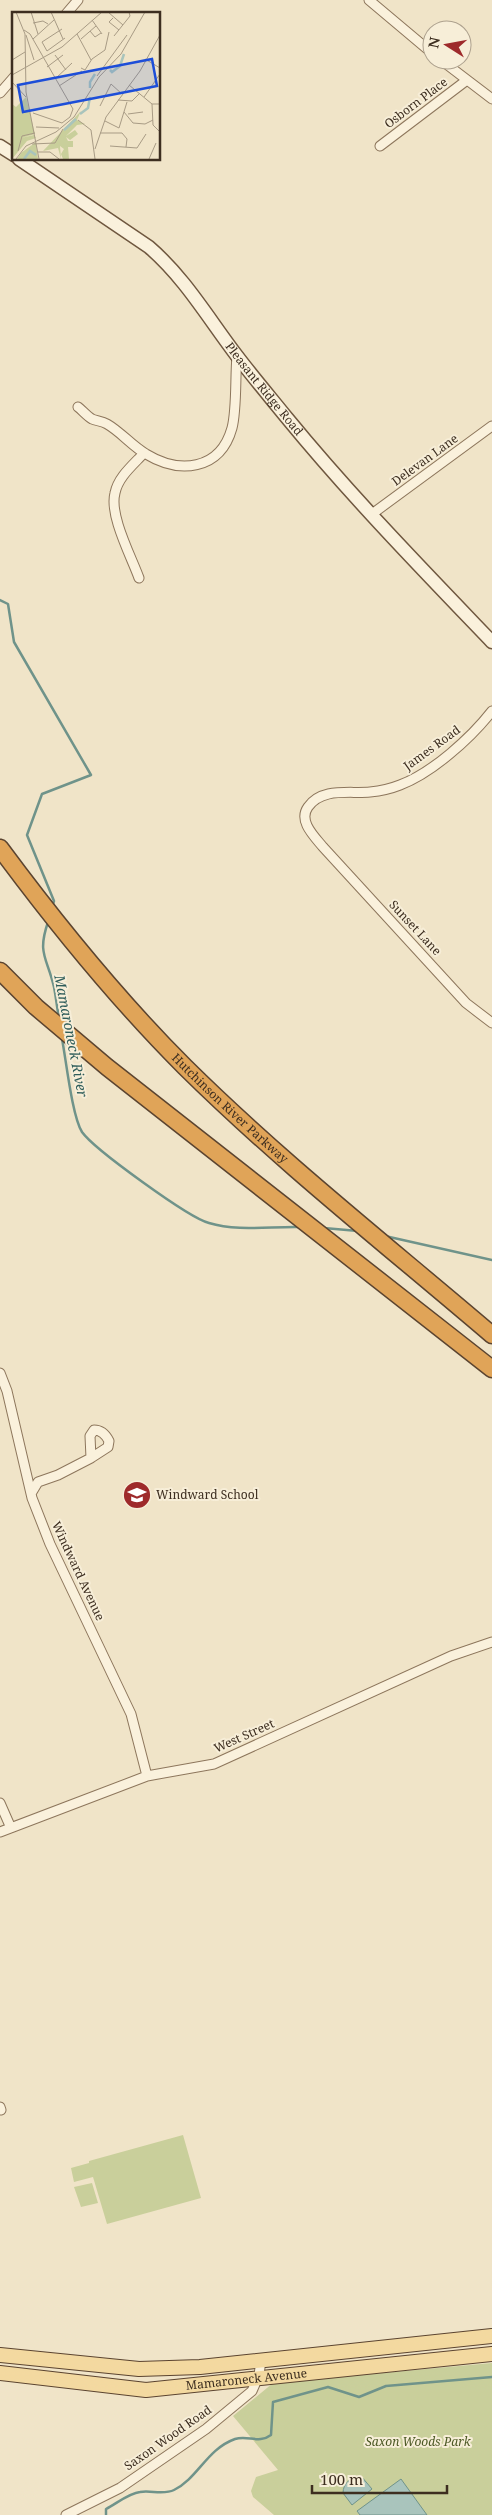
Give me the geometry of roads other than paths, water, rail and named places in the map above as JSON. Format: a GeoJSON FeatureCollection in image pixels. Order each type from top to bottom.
{"type":"FeatureCollection","features":[{"type":"Feature","properties":{"kind":"highway","name":"Hutchinson River Parkway"},"geometry":{"type":"LineString","coordinates":[[0,848],[70,939],[124,1002],[185,1067],[492,1335]]}},
{"type":"Feature","properties":{"kind":"highway"},"geometry":{"type":"LineString","coordinates":[[0,971],[36,1007],[81,1045],[492,1369]]}},
{"type":"Feature","properties":{"kind":"main road","name":"Mamaroneck Avenue"},"geometry":{"type":"LineString","coordinates":[[0,2355],[139,2370],[261,2360],[492,2336]]}},
{"type":"Feature","properties":{"kind":"main road","name":"Mamaroneck Avenue"},"geometry":{"type":"LineString","coordinates":[[0,2373],[146,2390],[258,2380],[492,2354]]}},
{"type":"Feature","properties":{"kind":"street"},"geometry":{"type":"LineString","coordinates":[[68,12],[78,0]]}},
{"type":"Feature","properties":{"kind":"street"},"geometry":{"type":"LineString","coordinates":[[369,0],[422,45]]}},
{"type":"Feature","properties":{"kind":"street"},"geometry":{"type":"LineString","coordinates":[[454,70],[492,99]]}},
{"type":"Feature","properties":{"kind":"street"},"geometry":{"type":"LineString","coordinates":[[0,93],[12,79]]}},
{"type":"Feature","properties":{"kind":"street","name":"Osborn Place"},"geometry":{"type":"LineString","coordinates":[[380,146],[467,80]]}},
{"type":"Feature","properties":{"kind":"street"},"geometry":{"type":"LineString","coordinates":[[0,146],[12,154]]}},
{"type":"Feature","properties":{"kind":"street","name":"Pleasant Ridge Road"},"geometry":{"type":"LineString","coordinates":[[20,160],[148,247],[166,262],[195,295],[236,356],[292,425],[492,642]]}},
{"type":"Feature","properties":{"kind":"street"},"geometry":{"type":"LineString","coordinates":[[78,406],[92,418],[106,424],[144,453],[170,465],[187,467],[202,464],[214,456],[224,445],[232,428],[236,356]]}},
{"type":"Feature","properties":{"kind":"street","name":"Delevan Lane"},"geometry":{"type":"LineString","coordinates":[[372,514],[492,426]]}},
{"type":"Feature","properties":{"kind":"street"},"geometry":{"type":"LineString","coordinates":[[139,578],[114,508],[114,494],[127,471],[144,453]]}},
{"type":"Feature","properties":{"kind":"street","name":"James Road"},"geometry":{"type":"LineString","coordinates":[[323,847],[308,830],[305,817],[308,807],[319,798],[334,793],[368,792],[402,785],[463,744],[492,711]]}},
{"type":"Feature","properties":{"kind":"street","name":"Sunset Lane"},"geometry":{"type":"LineString","coordinates":[[323,847],[466,1003],[492,1023]]}},
{"type":"Feature","properties":{"kind":"street","name":"Windward Avenue"},"geometry":{"type":"LineString","coordinates":[[0,1373],[7,1390],[32,1498],[50,1544],[131,1714],[147,1776]]}},
{"type":"Feature","properties":{"kind":"street"},"geometry":{"type":"LineString","coordinates":[[32,1492],[38,1482],[58,1475],[91,1458]]}},
{"type":"Feature","properties":{"kind":"street","name":"West Street"},"geometry":{"type":"LineString","coordinates":[[0,1832],[147,1776],[214,1764],[452,1656],[492,1642]]}},
{"type":"Feature","properties":{"kind":"street"},"geometry":{"type":"LineString","coordinates":[[0,1802],[11,1828]]}},
{"type":"Feature","properties":{"kind":"street","name":"Saxon Wood Road"},"geometry":{"type":"LineString","coordinates":[[66,2515],[120,2488],[206,2429],[252,2392],[258,2380],[261,2360]]}},
{"type":"Feature","properties":{"kind":"water"},"geometry":{"type":"Polygon","coordinates":[[[361,2476],[372,2489],[352,2505],[343,2493],[343,2489],[348,2481],[361,2476]]]}},
{"type":"Feature","properties":{"kind":"water"},"geometry":{"type":"Polygon","coordinates":[[[401,2479],[427,2515],[360,2515],[357,2511],[401,2479]]]}},
{"type":"Feature","properties":{"kind":"waterway","name":"Mamaroneck River"},"geometry":{"type":"LineString","coordinates":[[0,600],[8,604],[14,642],[91,775],[42,794],[27,835],[54,901],[52,907]]}},
{"type":"Feature","properties":{"kind":"waterway","name":"Mamaroneck River"},"geometry":{"type":"LineString","coordinates":[[48,922],[43,949],[54,987],[59,1018]]}},
{"type":"Feature","properties":{"kind":"waterway","name":"Mamaroneck River"},"geometry":{"type":"LineString","coordinates":[[62,1039],[72,1101],[78,1124],[90,1141],[104,1153],[182,1209],[209,1223],[243,1228],[301,1227]]}},
{"type":"Feature","properties":{"kind":"waterway","name":"Mamaroneck River"},"geometry":{"type":"LineString","coordinates":[[324,1228],[358,1231]]}},
{"type":"Feature","properties":{"kind":"waterway","name":"Mamaroneck River"},"geometry":{"type":"LineString","coordinates":[[385,1236],[492,1260]]}},
{"type":"Feature","properties":{"kind":"waterway"},"geometry":{"type":"LineString","coordinates":[[106,2515],[106,2509],[131,2494],[174,2490],[190,2478],[217,2450],[235,2439],[267,2438],[271,2435],[273,2402],[328,2387],[359,2397],[386,2386],[492,2377]]}},
{"type":"Feature","properties":{"kind":"place","name":"Windward School"},"geometry":{"type":"Point","coordinates":[137,1495]}},
{"type":"Feature","properties":{"kind":"park label","name":"Saxon Woods Park"},"geometry":{"type":"Point","coordinates":[418,2442]}}]}
